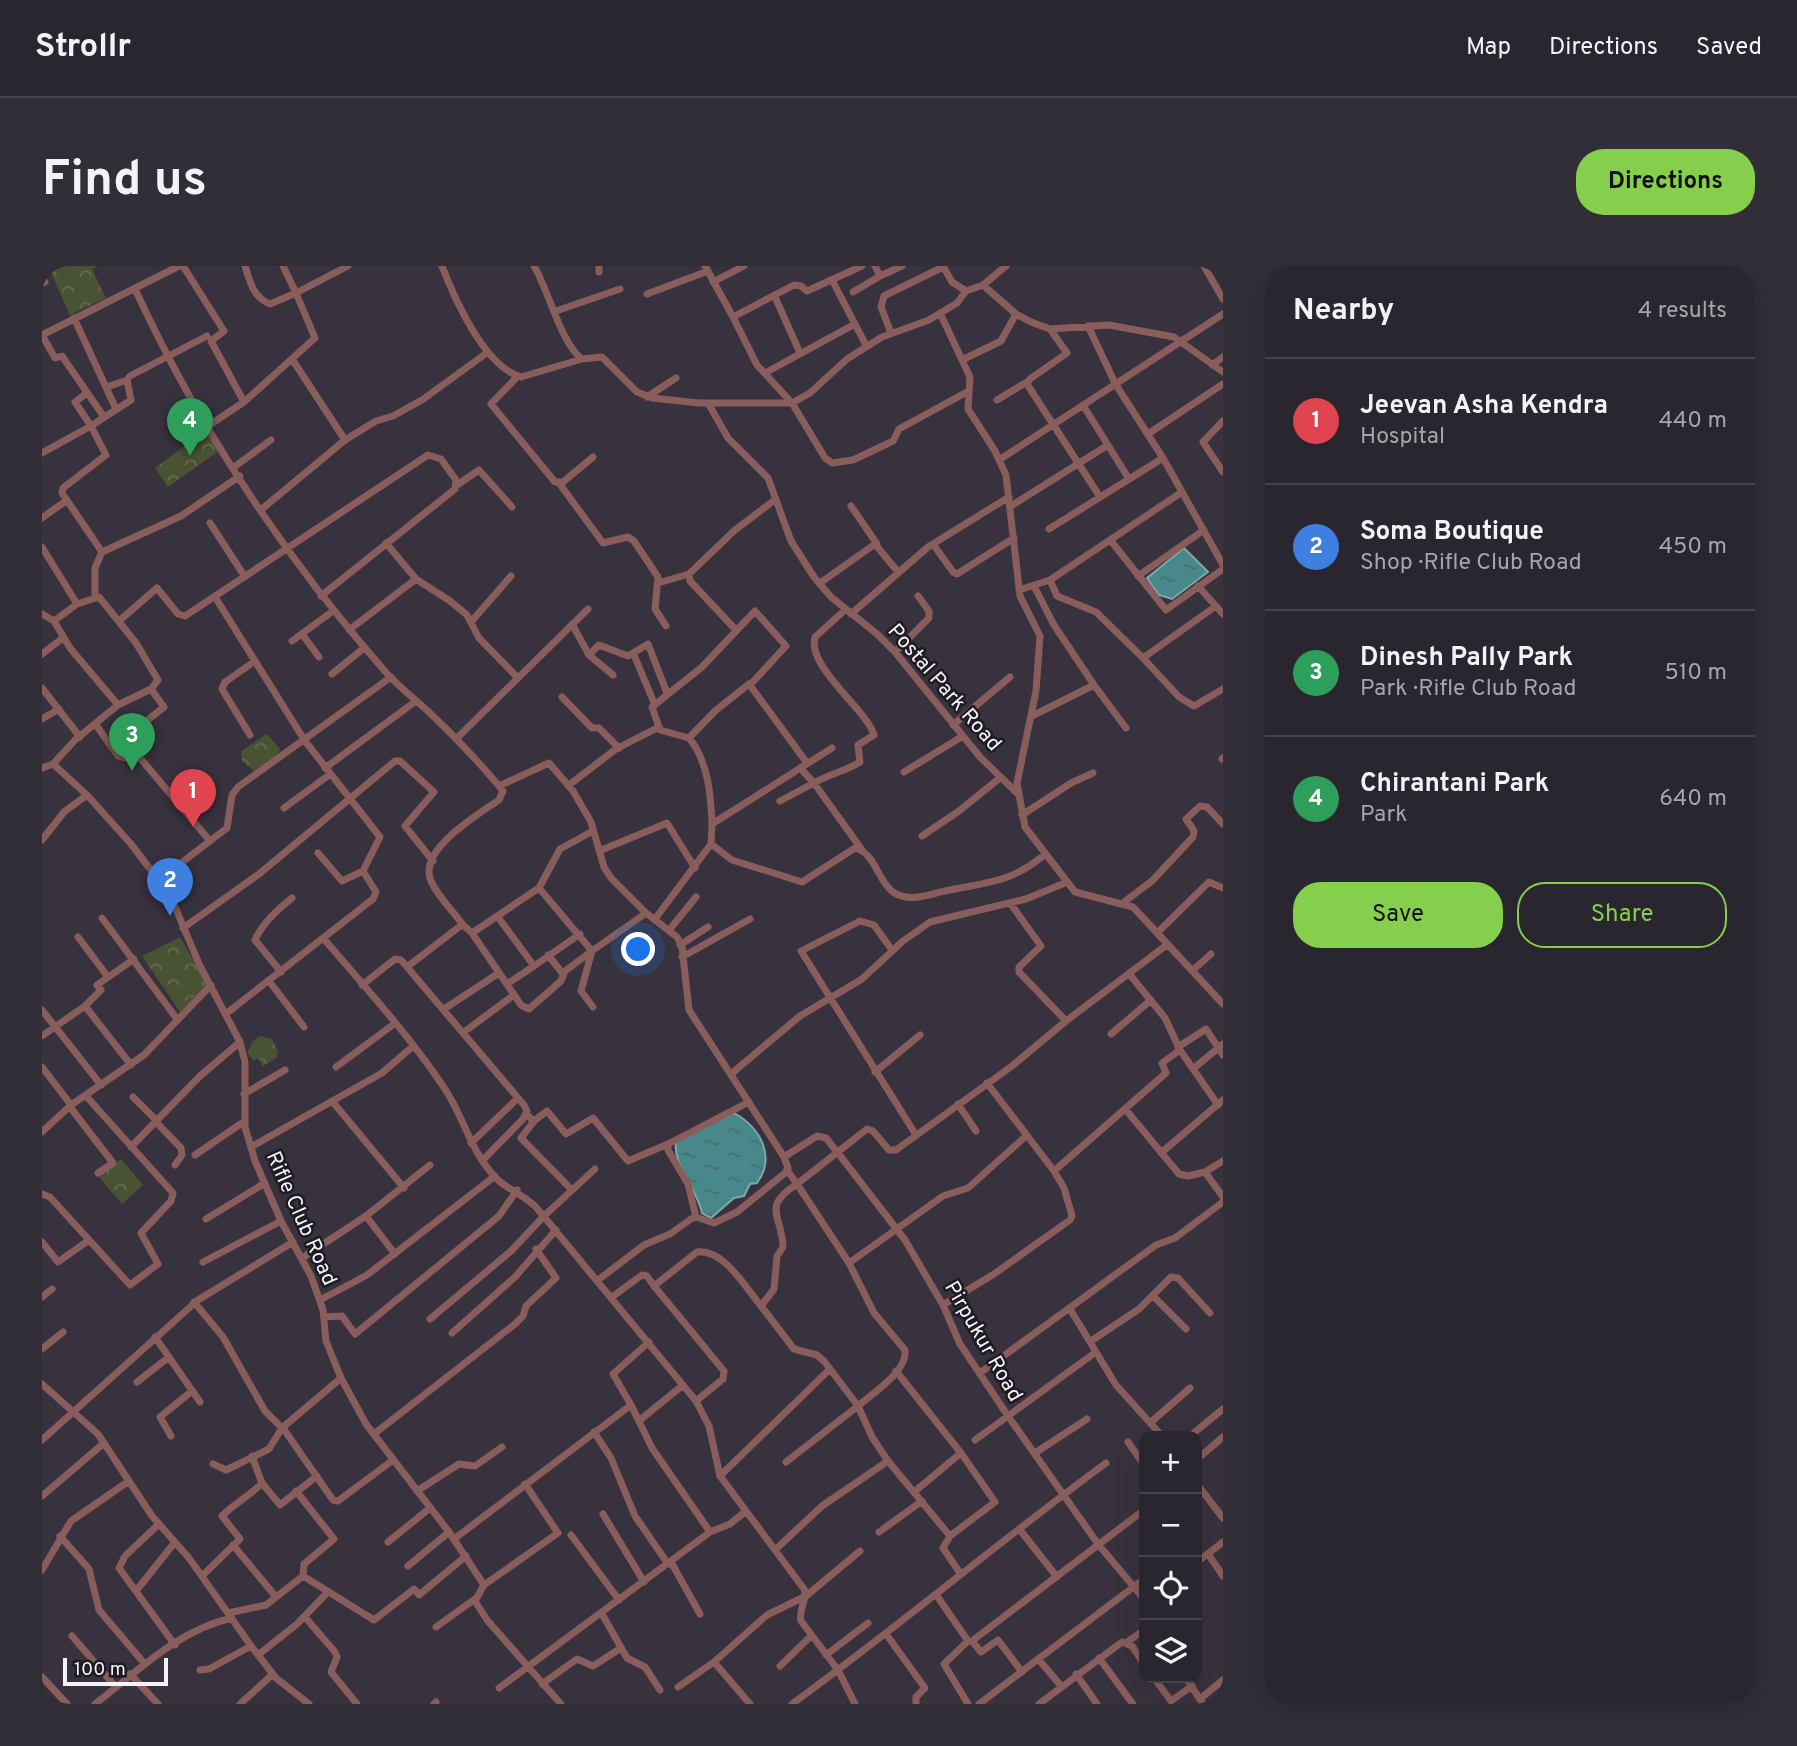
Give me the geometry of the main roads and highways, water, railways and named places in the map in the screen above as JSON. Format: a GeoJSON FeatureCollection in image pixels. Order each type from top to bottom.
{"type":"FeatureCollection","features":[{"type":"Feature","properties":{"kind":"water"},"geometry":{"type":"Polygon","coordinates":[[[1184,548],[1208,572],[1172,599],[1159,595],[1147,578],[1184,548]]]}},
{"type":"Feature","properties":{"kind":"water"},"geometry":{"type":"Polygon","coordinates":[[[734,1113],[752,1127],[763,1144],[763,1173],[757,1183],[750,1184],[744,1196],[734,1198],[711,1218],[702,1213],[680,1166],[677,1139],[734,1113]]]}},
{"type":"Feature","properties":{"kind":"place","name":"Chirantani Park"},"geometry":{"type":"Point","coordinates":[190,456]}},
{"type":"Feature","properties":{"kind":"place","name":"Dinesh Pally Park"},"geometry":{"type":"Point","coordinates":[132,771]}},
{"type":"Feature","properties":{"kind":"place","name":"Jeevan Asha Kendra"},"geometry":{"type":"Point","coordinates":[193,827]}},
{"type":"Feature","properties":{"kind":"place","name":"Soma Boutique"},"geometry":{"type":"Point","coordinates":[170,916]}}]}
